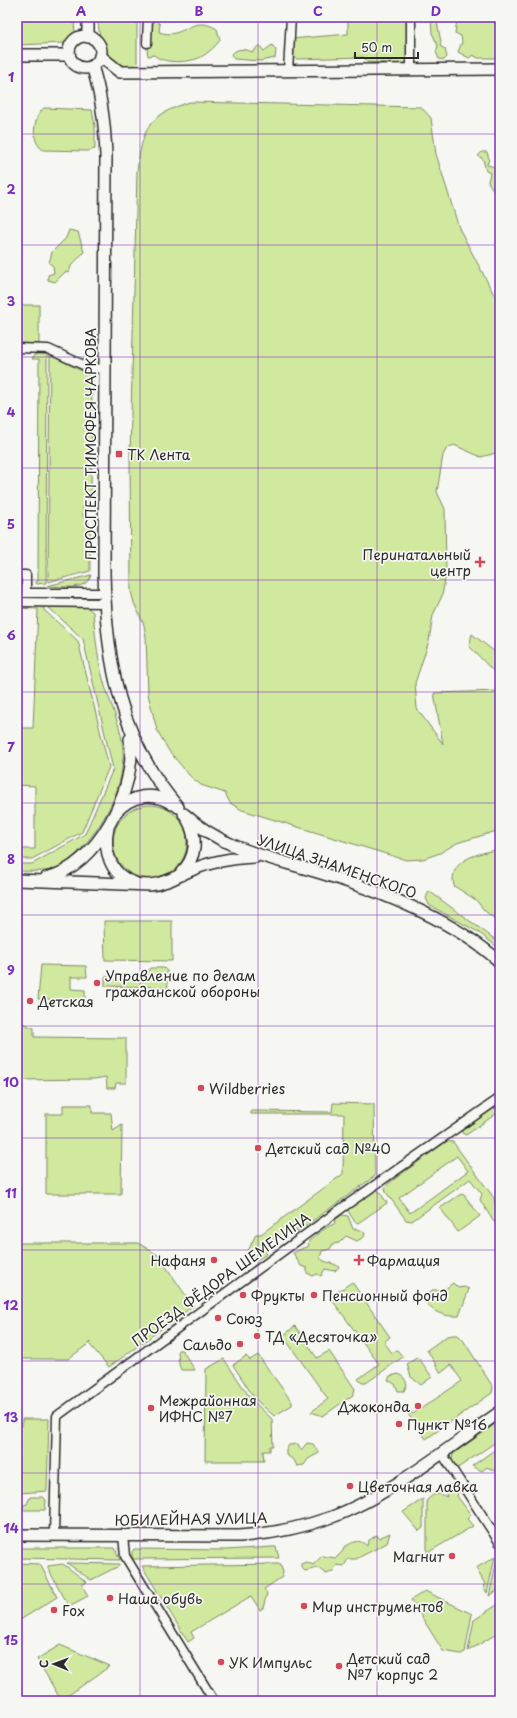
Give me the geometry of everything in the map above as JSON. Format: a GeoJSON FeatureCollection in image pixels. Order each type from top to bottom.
{"type":"FeatureCollection","features":[{"type":"Feature","properties":{"kind":"main road"},"geometry":{"type":"LineString","coordinates":[[88,17],[88,37]]}},
{"type":"Feature","properties":{"kind":"main road"},"geometry":{"type":"LineString","coordinates":[[81,37],[88,37],[98,44],[101,50],[100,56],[92,66],[83,68],[78,66],[71,59],[69,55],[70,47],[74,41],[81,37]]}},
{"type":"Feature","properties":{"kind":"main road"},"geometry":{"type":"LineString","coordinates":[[17,55],[69,55]]}},
{"type":"Feature","properties":{"kind":"main road"},"geometry":{"type":"LineString","coordinates":[[100,56],[120,72],[288,71],[411,68],[500,69]]}},
{"type":"Feature","properties":{"kind":"main road","name":"ПРОСПЕКТ ТИМОФЕЯ ЧАРКОВА"},"geometry":{"type":"LineString","coordinates":[[92,66],[99,86],[105,131],[105,598],[112,664],[127,723],[148,768],[181,810]]}},
{"type":"Feature","properties":{"kind":"main road"},"geometry":{"type":"LineString","coordinates":[[114,815],[130,771],[131,746],[127,723]]}},
{"type":"Feature","properties":{"kind":"main road"},"geometry":{"type":"LineString","coordinates":[[29,880],[51,877],[68,869],[88,852],[122,805],[132,800],[149,796],[167,800],[181,810],[194,833],[194,853],[187,867],[174,878]]}},
{"type":"Feature","properties":{"kind":"main road","name":"УЛИЦА ЗНАМЕНСКОГО"},"geometry":{"type":"LineString","coordinates":[[181,810],[212,835],[227,844],[264,857],[305,868],[400,902],[434,918],[472,940],[500,962]]}},
{"type":"Feature","properties":{"kind":"main road"},"geometry":{"type":"LineString","coordinates":[[108,825],[106,846],[112,866],[124,878],[144,886]]}},
{"type":"Feature","properties":{"kind":"main road"},"geometry":{"type":"LineString","coordinates":[[17,880],[144,886],[158,885],[203,865],[222,860],[264,857]]}},
{"type":"Feature","properties":{"kind":"main road","name":"ЮБИЛЕЙНАЯ УЛИЦА"},"geometry":{"type":"LineString","coordinates":[[17,1535],[239,1536],[293,1529],[333,1517],[365,1502],[393,1486],[500,1412]]}},
{"type":"Feature","properties":{"kind":"street"},"geometry":{"type":"LineString","coordinates":[[147,43],[148,17]]}},
{"type":"Feature","properties":{"kind":"street"},"geometry":{"type":"LineString","coordinates":[[288,71],[291,17]]}},
{"type":"Feature","properties":{"kind":"street"},"geometry":{"type":"LineString","coordinates":[[411,17],[411,68]]}},
{"type":"Feature","properties":{"kind":"street"},"geometry":{"type":"LineString","coordinates":[[17,348],[48,349],[90,368],[106,369]]}},
{"type":"Feature","properties":{"kind":"street"},"geometry":{"type":"LineString","coordinates":[[17,575],[26,575],[26,593]]}},
{"type":"Feature","properties":{"kind":"street"},"geometry":{"type":"LineString","coordinates":[[17,593],[105,598]]}},
{"type":"Feature","properties":{"kind":"street"},"geometry":{"type":"LineString","coordinates":[[17,602],[105,598]]}},
{"type":"Feature","properties":{"kind":"street","name":"ПРОЕЗД ФЁДОРА ШЕМЕЛИНА"},"geometry":{"type":"LineString","coordinates":[[54,1535],[57,1416],[342,1208],[500,1098]]}},
{"type":"Feature","properties":{"kind":"street"},"geometry":{"type":"LineString","coordinates":[[441,1452],[500,1543]]}},
{"type":"Feature","properties":{"kind":"street"},"geometry":{"type":"LineString","coordinates":[[123,1536],[125,1556],[214,1701]]}},
{"type":"Feature","properties":{"kind":"street"},"geometry":{"type":"LineString","coordinates":[[493,1701],[500,1697]]}},
{"type":"Feature","properties":{"kind":"green space"},"geometry":{"type":"Polygon","coordinates":[[[17,17],[66,17],[74,20],[75,35],[64,43],[17,45],[17,17]]]}},
{"type":"Feature","properties":{"kind":"green space"},"geometry":{"type":"Polygon","coordinates":[[[98,17],[137,17],[137,63],[133,67],[124,66],[116,62],[105,50],[98,25],[98,17]]]}},
{"type":"Feature","properties":{"kind":"green space"},"geometry":{"type":"Polygon","coordinates":[[[348,17],[408,17],[408,59],[403,64],[367,62],[364,57],[296,59],[290,54],[291,39],[348,34],[348,17]]]}},
{"type":"Feature","properties":{"kind":"green space"},"geometry":{"type":"Polygon","coordinates":[[[431,17],[436,17],[441,42],[440,46],[445,49],[447,57],[444,60],[439,59],[436,52],[438,46],[432,33],[431,17]]]}},
{"type":"Feature","properties":{"kind":"green space"},"geometry":{"type":"Polygon","coordinates":[[[469,17],[489,19],[500,27],[500,58],[478,58],[473,55],[469,58],[458,52],[462,42],[461,36],[455,33],[457,20],[469,17]]]}},
{"type":"Feature","properties":{"kind":"green space"},"geometry":{"type":"Polygon","coordinates":[[[154,19],[160,24],[159,32],[168,34],[175,33],[194,25],[208,25],[217,29],[220,40],[209,52],[196,59],[176,62],[163,60],[154,55],[148,56],[146,42],[151,34],[149,31],[149,23],[154,19]]]}},
{"type":"Feature","properties":{"kind":"green space"},"geometry":{"type":"Polygon","coordinates":[[[259,45],[264,51],[272,45],[276,50],[275,58],[260,61],[234,59],[231,55],[241,49],[253,52],[259,45]]]}},
{"type":"Feature","properties":{"kind":"green space"},"geometry":{"type":"Polygon","coordinates":[[[190,102],[421,107],[431,118],[436,154],[459,228],[500,306],[500,452],[481,457],[454,445],[447,448],[443,455],[437,492],[445,509],[446,573],[442,596],[433,615],[429,641],[415,683],[417,709],[443,744],[434,693],[500,691],[500,830],[457,843],[440,853],[423,859],[406,860],[242,810],[230,803],[225,793],[201,785],[190,776],[169,751],[157,730],[148,694],[146,637],[144,625],[134,603],[131,591],[130,456],[137,171],[142,144],[149,126],[155,119],[164,113],[175,107],[190,102]]]}},
{"type":"Feature","properties":{"kind":"green space"},"geometry":{"type":"Polygon","coordinates":[[[44,108],[92,110],[95,126],[95,149],[88,151],[43,150],[36,141],[34,129],[37,117],[44,108]]]}},
{"type":"Feature","properties":{"kind":"green space"},"geometry":{"type":"Polygon","coordinates":[[[482,152],[487,152],[489,159],[487,165],[495,167],[497,174],[500,173],[500,192],[493,190],[488,182],[490,173],[486,171],[483,159],[478,156],[482,152]]]}},
{"type":"Feature","properties":{"kind":"green space"},"geometry":{"type":"Polygon","coordinates":[[[69,230],[78,232],[84,252],[71,266],[69,273],[65,272],[55,282],[48,280],[48,275],[54,273],[53,266],[49,263],[52,252],[66,238],[69,230]]]}},
{"type":"Feature","properties":{"kind":"green space"},"geometry":{"type":"Polygon","coordinates":[[[17,305],[39,305],[39,344],[17,344],[17,305]]]}},
{"type":"Feature","properties":{"kind":"green space"},"geometry":{"type":"Polygon","coordinates":[[[40,353],[47,354],[46,583],[37,584],[35,582],[38,581],[39,359],[32,359],[34,355],[40,353]]]}},
{"type":"Feature","properties":{"kind":"green space"},"geometry":{"type":"Polygon","coordinates":[[[50,355],[88,374],[92,379],[91,497],[83,507],[83,516],[90,525],[90,571],[48,582],[50,355]]]}},
{"type":"Feature","properties":{"kind":"green space"},"geometry":{"type":"Polygon","coordinates":[[[91,575],[89,580],[79,586],[47,586],[91,575]]]}},
{"type":"Feature","properties":{"kind":"green space"},"geometry":{"type":"Polygon","coordinates":[[[17,606],[42,606],[45,611],[78,641],[109,767],[82,832],[32,859],[17,859],[17,849],[35,849],[35,786],[17,785],[17,728],[33,728],[38,609],[17,608],[17,606]]]}},
{"type":"Feature","properties":{"kind":"green space"},"geometry":{"type":"Polygon","coordinates":[[[48,607],[87,607],[93,612],[97,651],[102,675],[117,720],[122,742],[122,771],[114,799],[100,825],[74,857],[60,868],[52,870],[17,871],[17,864],[32,864],[85,834],[113,769],[83,639],[48,607]]]}},
{"type":"Feature","properties":{"kind":"green space"},"geometry":{"type":"Polygon","coordinates":[[[472,634],[500,656],[500,678],[469,646],[472,634]]]}},
{"type":"Feature","properties":{"kind":"green space"},"geometry":{"type":"Polygon","coordinates":[[[150,805],[171,811],[181,821],[187,842],[181,863],[171,873],[150,879],[129,873],[119,863],[113,842],[119,821],[129,811],[150,805]]]}},
{"type":"Feature","properties":{"kind":"green space"},"geometry":{"type":"Polygon","coordinates":[[[500,849],[500,924],[484,910],[476,900],[454,886],[453,877],[455,869],[460,863],[475,855],[500,849]]]}},
{"type":"Feature","properties":{"kind":"green space"},"geometry":{"type":"Polygon","coordinates":[[[429,891],[500,943],[500,949],[478,932],[429,905],[426,898],[429,891]]]}},
{"type":"Feature","properties":{"kind":"green space"},"geometry":{"type":"Polygon","coordinates":[[[104,921],[172,921],[172,961],[105,960],[104,921]]]}},
{"type":"Feature","properties":{"kind":"green space"},"geometry":{"type":"Polygon","coordinates":[[[41,965],[86,966],[87,977],[71,977],[71,989],[85,990],[85,1000],[38,999],[41,965]]]}},
{"type":"Feature","properties":{"kind":"green space"},"geometry":{"type":"Polygon","coordinates":[[[150,968],[164,968],[167,971],[168,989],[161,987],[105,986],[105,977],[117,975],[145,975],[150,968]]]}},
{"type":"Feature","properties":{"kind":"green space"},"geometry":{"type":"Polygon","coordinates":[[[17,1021],[34,1028],[34,1037],[126,1038],[126,1083],[116,1083],[115,1088],[107,1088],[106,1077],[94,1079],[17,1080],[17,1021]]]}},
{"type":"Feature","properties":{"kind":"green space"},"geometry":{"type":"Polygon","coordinates":[[[333,1103],[374,1104],[375,1176],[297,1232],[293,1226],[263,1248],[267,1254],[257,1260],[248,1251],[256,1234],[261,1234],[343,1174],[344,1114],[251,1114],[251,1111],[332,1112],[333,1103]]]}},
{"type":"Feature","properties":{"kind":"green space"},"geometry":{"type":"Polygon","coordinates":[[[500,1104],[500,1111],[466,1135],[462,1133],[462,1130],[500,1104]]]}},
{"type":"Feature","properties":{"kind":"green space"},"geometry":{"type":"Polygon","coordinates":[[[63,1105],[92,1105],[92,1113],[111,1113],[113,1131],[122,1125],[121,1194],[46,1194],[46,1114],[63,1114],[63,1105]]]}},
{"type":"Feature","properties":{"kind":"green space"},"geometry":{"type":"Polygon","coordinates":[[[447,1141],[453,1142],[494,1198],[495,1205],[500,1210],[500,1219],[494,1222],[480,1200],[482,1194],[470,1179],[412,1221],[406,1220],[386,1192],[385,1188],[389,1183],[447,1141]],[[457,1156],[399,1198],[410,1213],[468,1171],[457,1156]]]}},
{"type":"Feature","properties":{"kind":"green space"},"geometry":{"type":"Polygon","coordinates":[[[374,1189],[379,1191],[387,1203],[358,1223],[355,1222],[346,1208],[374,1189]]]}},
{"type":"Feature","properties":{"kind":"green space"},"geometry":{"type":"Polygon","coordinates":[[[461,1194],[464,1195],[480,1216],[458,1232],[440,1208],[461,1194]]]}},
{"type":"Feature","properties":{"kind":"green space"},"geometry":{"type":"Polygon","coordinates":[[[342,1215],[348,1216],[353,1229],[361,1230],[365,1233],[364,1237],[357,1241],[346,1236],[339,1243],[333,1244],[330,1249],[322,1251],[320,1258],[339,1267],[335,1271],[325,1269],[321,1276],[317,1274],[313,1276],[307,1273],[307,1268],[301,1266],[293,1253],[308,1247],[309,1241],[324,1229],[334,1224],[336,1219],[342,1215]]]}},
{"type":"Feature","properties":{"kind":"green space"},"geometry":{"type":"Polygon","coordinates":[[[17,1243],[138,1243],[158,1255],[193,1306],[109,1367],[90,1345],[91,1342],[68,1359],[17,1359],[17,1243]]]}},
{"type":"Feature","properties":{"kind":"green space"},"geometry":{"type":"Polygon","coordinates":[[[352,1282],[390,1337],[384,1342],[392,1353],[397,1350],[403,1357],[366,1383],[362,1383],[358,1379],[379,1364],[332,1300],[338,1296],[336,1293],[352,1282]]]}},
{"type":"Feature","properties":{"kind":"green space"},"geometry":{"type":"Polygon","coordinates":[[[453,1283],[458,1288],[464,1287],[469,1289],[459,1316],[449,1316],[439,1313],[431,1308],[425,1300],[432,1290],[444,1290],[453,1283]]]}},
{"type":"Feature","properties":{"kind":"green space"},"geometry":{"type":"Polygon","coordinates":[[[295,1326],[317,1358],[329,1351],[355,1389],[353,1395],[323,1416],[311,1412],[328,1399],[283,1336],[295,1326]]]}},
{"type":"Feature","properties":{"kind":"green space"},"geometry":{"type":"Polygon","coordinates":[[[458,1335],[463,1340],[493,1387],[492,1393],[426,1439],[408,1414],[411,1412],[413,1414],[462,1381],[451,1365],[441,1373],[427,1350],[447,1336],[458,1335]]]}},
{"type":"Feature","properties":{"kind":"green space"},"geometry":{"type":"Polygon","coordinates":[[[178,1350],[182,1350],[195,1370],[181,1370],[178,1350]]]}},
{"type":"Feature","properties":{"kind":"green space"},"geometry":{"type":"Polygon","coordinates":[[[258,1355],[292,1402],[292,1405],[274,1416],[255,1399],[233,1365],[246,1356],[250,1360],[258,1355]]]}},
{"type":"Feature","properties":{"kind":"green space"},"geometry":{"type":"Polygon","coordinates":[[[418,1357],[432,1377],[421,1385],[411,1377],[407,1364],[418,1357]]]}},
{"type":"Feature","properties":{"kind":"green space"},"geometry":{"type":"Polygon","coordinates":[[[224,1359],[251,1399],[272,1419],[273,1446],[270,1446],[270,1451],[263,1451],[264,1461],[205,1461],[206,1369],[224,1359]]]}},
{"type":"Feature","properties":{"kind":"green space"},"geometry":{"type":"Polygon","coordinates":[[[399,1374],[404,1378],[407,1384],[404,1391],[398,1391],[395,1384],[388,1380],[390,1376],[399,1374]]]}},
{"type":"Feature","properties":{"kind":"green space"},"geometry":{"type":"Polygon","coordinates":[[[22,1419],[49,1419],[47,1491],[18,1492],[19,1436],[17,1436],[17,1426],[22,1426],[22,1419]]]}},
{"type":"Feature","properties":{"kind":"green space"},"geometry":{"type":"Polygon","coordinates":[[[498,1422],[500,1423],[500,1439],[455,1470],[451,1464],[453,1454],[498,1422]]]}},
{"type":"Feature","properties":{"kind":"green space"},"geometry":{"type":"Polygon","coordinates":[[[307,1443],[313,1444],[319,1453],[308,1459],[304,1465],[297,1466],[294,1460],[286,1455],[286,1449],[289,1445],[298,1444],[301,1450],[307,1443]]]}},
{"type":"Feature","properties":{"kind":"green space"},"geometry":{"type":"Polygon","coordinates":[[[500,1446],[500,1470],[497,1472],[487,1467],[482,1471],[472,1466],[500,1446]]]}},
{"type":"Feature","properties":{"kind":"green space"},"geometry":{"type":"Polygon","coordinates":[[[448,1485],[455,1485],[458,1493],[457,1496],[471,1515],[467,1519],[473,1526],[427,1553],[427,1500],[433,1495],[440,1494],[447,1497],[445,1491],[448,1485]]]}},
{"type":"Feature","properties":{"kind":"green space"},"geometry":{"type":"Polygon","coordinates":[[[30,1497],[42,1497],[46,1500],[45,1510],[23,1510],[23,1505],[27,1504],[30,1497]]]}},
{"type":"Feature","properties":{"kind":"green space"},"geometry":{"type":"Polygon","coordinates":[[[423,1499],[423,1528],[419,1531],[403,1512],[423,1499]]]}},
{"type":"Feature","properties":{"kind":"green space"},"geometry":{"type":"Polygon","coordinates":[[[390,1533],[387,1543],[356,1559],[348,1559],[344,1566],[337,1565],[332,1572],[326,1574],[318,1568],[305,1571],[301,1567],[301,1564],[306,1562],[313,1565],[322,1556],[336,1558],[343,1551],[344,1547],[354,1542],[359,1541],[367,1546],[368,1541],[377,1535],[379,1538],[390,1533]]]}},
{"type":"Feature","properties":{"kind":"green space"},"geometry":{"type":"Polygon","coordinates":[[[276,1547],[279,1558],[132,1559],[132,1552],[134,1549],[226,1550],[276,1547]]]}},
{"type":"Feature","properties":{"kind":"green space"},"geometry":{"type":"Polygon","coordinates":[[[17,1548],[115,1548],[120,1560],[17,1558],[17,1548]]]}},
{"type":"Feature","properties":{"kind":"green space"},"geometry":{"type":"Polygon","coordinates":[[[498,1555],[500,1557],[500,1589],[489,1596],[498,1555]]]}},
{"type":"Feature","properties":{"kind":"green space"},"geometry":{"type":"Polygon","coordinates":[[[495,1557],[487,1593],[483,1586],[485,1584],[476,1568],[495,1557]]]}},
{"type":"Feature","properties":{"kind":"green space"},"geometry":{"type":"Polygon","coordinates":[[[17,1563],[40,1564],[57,1597],[17,1622],[17,1563]]]}},
{"type":"Feature","properties":{"kind":"green space"},"geometry":{"type":"Polygon","coordinates":[[[67,1563],[119,1564],[119,1566],[91,1580],[67,1563]]]}},
{"type":"Feature","properties":{"kind":"green space"},"geometry":{"type":"Polygon","coordinates":[[[63,1564],[87,1582],[82,1585],[88,1596],[69,1606],[48,1569],[48,1566],[63,1564]]]}},
{"type":"Feature","properties":{"kind":"green space"},"geometry":{"type":"Polygon","coordinates":[[[280,1564],[283,1572],[282,1577],[264,1589],[267,1593],[263,1608],[260,1610],[251,1596],[191,1632],[194,1638],[188,1642],[142,1566],[280,1564]]]}},
{"type":"Feature","properties":{"kind":"green space"},"geometry":{"type":"Polygon","coordinates":[[[425,1591],[472,1614],[465,1652],[461,1654],[443,1651],[411,1600],[425,1591]]]}},
{"type":"Feature","properties":{"kind":"green space"},"geometry":{"type":"Polygon","coordinates":[[[500,1603],[500,1632],[468,1651],[474,1620],[500,1603]]]}},
{"type":"Feature","properties":{"kind":"green space"},"geometry":{"type":"Polygon","coordinates":[[[60,1645],[110,1666],[63,1699],[58,1695],[37,1659],[60,1645]]]}},
{"type":"Feature","properties":{"kind":"place","name":"ТК Лента"},"geometry":{"type":"Point","coordinates":[119,454]}},
{"type":"Feature","properties":{"kind":"place","name":"Перинатальный центр"},"geometry":{"type":"Point","coordinates":[480,562]}},
{"type":"Feature","properties":{"kind":"place","name":"Управление по делам гражданской обороны"},"geometry":{"type":"Point","coordinates":[97,983]}},
{"type":"Feature","properties":{"kind":"place","name":"Детская"},"geometry":{"type":"Point","coordinates":[30,1001]}},
{"type":"Feature","properties":{"kind":"place","name":"Wildberries"},"geometry":{"type":"Point","coordinates":[201,1088]}},
{"type":"Feature","properties":{"kind":"place","name":"Детский сад №40"},"geometry":{"type":"Point","coordinates":[258,1148]}},
{"type":"Feature","properties":{"kind":"place","name":"Нафаня"},"geometry":{"type":"Point","coordinates":[214,1260]}},
{"type":"Feature","properties":{"kind":"place","name":"Фармация"},"geometry":{"type":"Point","coordinates":[359,1260]}},
{"type":"Feature","properties":{"kind":"place","name":"Фрукты"},"geometry":{"type":"Point","coordinates":[243,1295]}},
{"type":"Feature","properties":{"kind":"place","name":"Пенсионный фонд"},"geometry":{"type":"Point","coordinates":[314,1295]}},
{"type":"Feature","properties":{"kind":"place","name":"Союз"},"geometry":{"type":"Point","coordinates":[218,1318]}},
{"type":"Feature","properties":{"kind":"place","name":"ТД «Десяточка»"},"geometry":{"type":"Point","coordinates":[257,1336]}},
{"type":"Feature","properties":{"kind":"place","name":"Сальдо"},"geometry":{"type":"Point","coordinates":[240,1344]}},
{"type":"Feature","properties":{"kind":"place","name":"Джоконда"},"geometry":{"type":"Point","coordinates":[418,1406]}},
{"type":"Feature","properties":{"kind":"place","name":"Межрайонная ИФНС №7"},"geometry":{"type":"Point","coordinates":[151,1408]}},
{"type":"Feature","properties":{"kind":"place","name":"Пункт №16"},"geometry":{"type":"Point","coordinates":[399,1424]}},
{"type":"Feature","properties":{"kind":"place","name":"Цветочная лавка"},"geometry":{"type":"Point","coordinates":[350,1486]}},
{"type":"Feature","properties":{"kind":"place","name":"Магнит"},"geometry":{"type":"Point","coordinates":[452,1556]}},
{"type":"Feature","properties":{"kind":"place","name":"Наша обувь"},"geometry":{"type":"Point","coordinates":[110,1598]}},
{"type":"Feature","properties":{"kind":"place","name":"Мир инструментов"},"geometry":{"type":"Point","coordinates":[304,1606]}},
{"type":"Feature","properties":{"kind":"place","name":"Fox"},"geometry":{"type":"Point","coordinates":[54,1610]}},
{"type":"Feature","properties":{"kind":"place","name":"УК Импульс"},"geometry":{"type":"Point","coordinates":[221,1662]}},
{"type":"Feature","properties":{"kind":"place","name":"Детский сад №7 корпус 2"},"geometry":{"type":"Point","coordinates":[339,1666]}}]}
